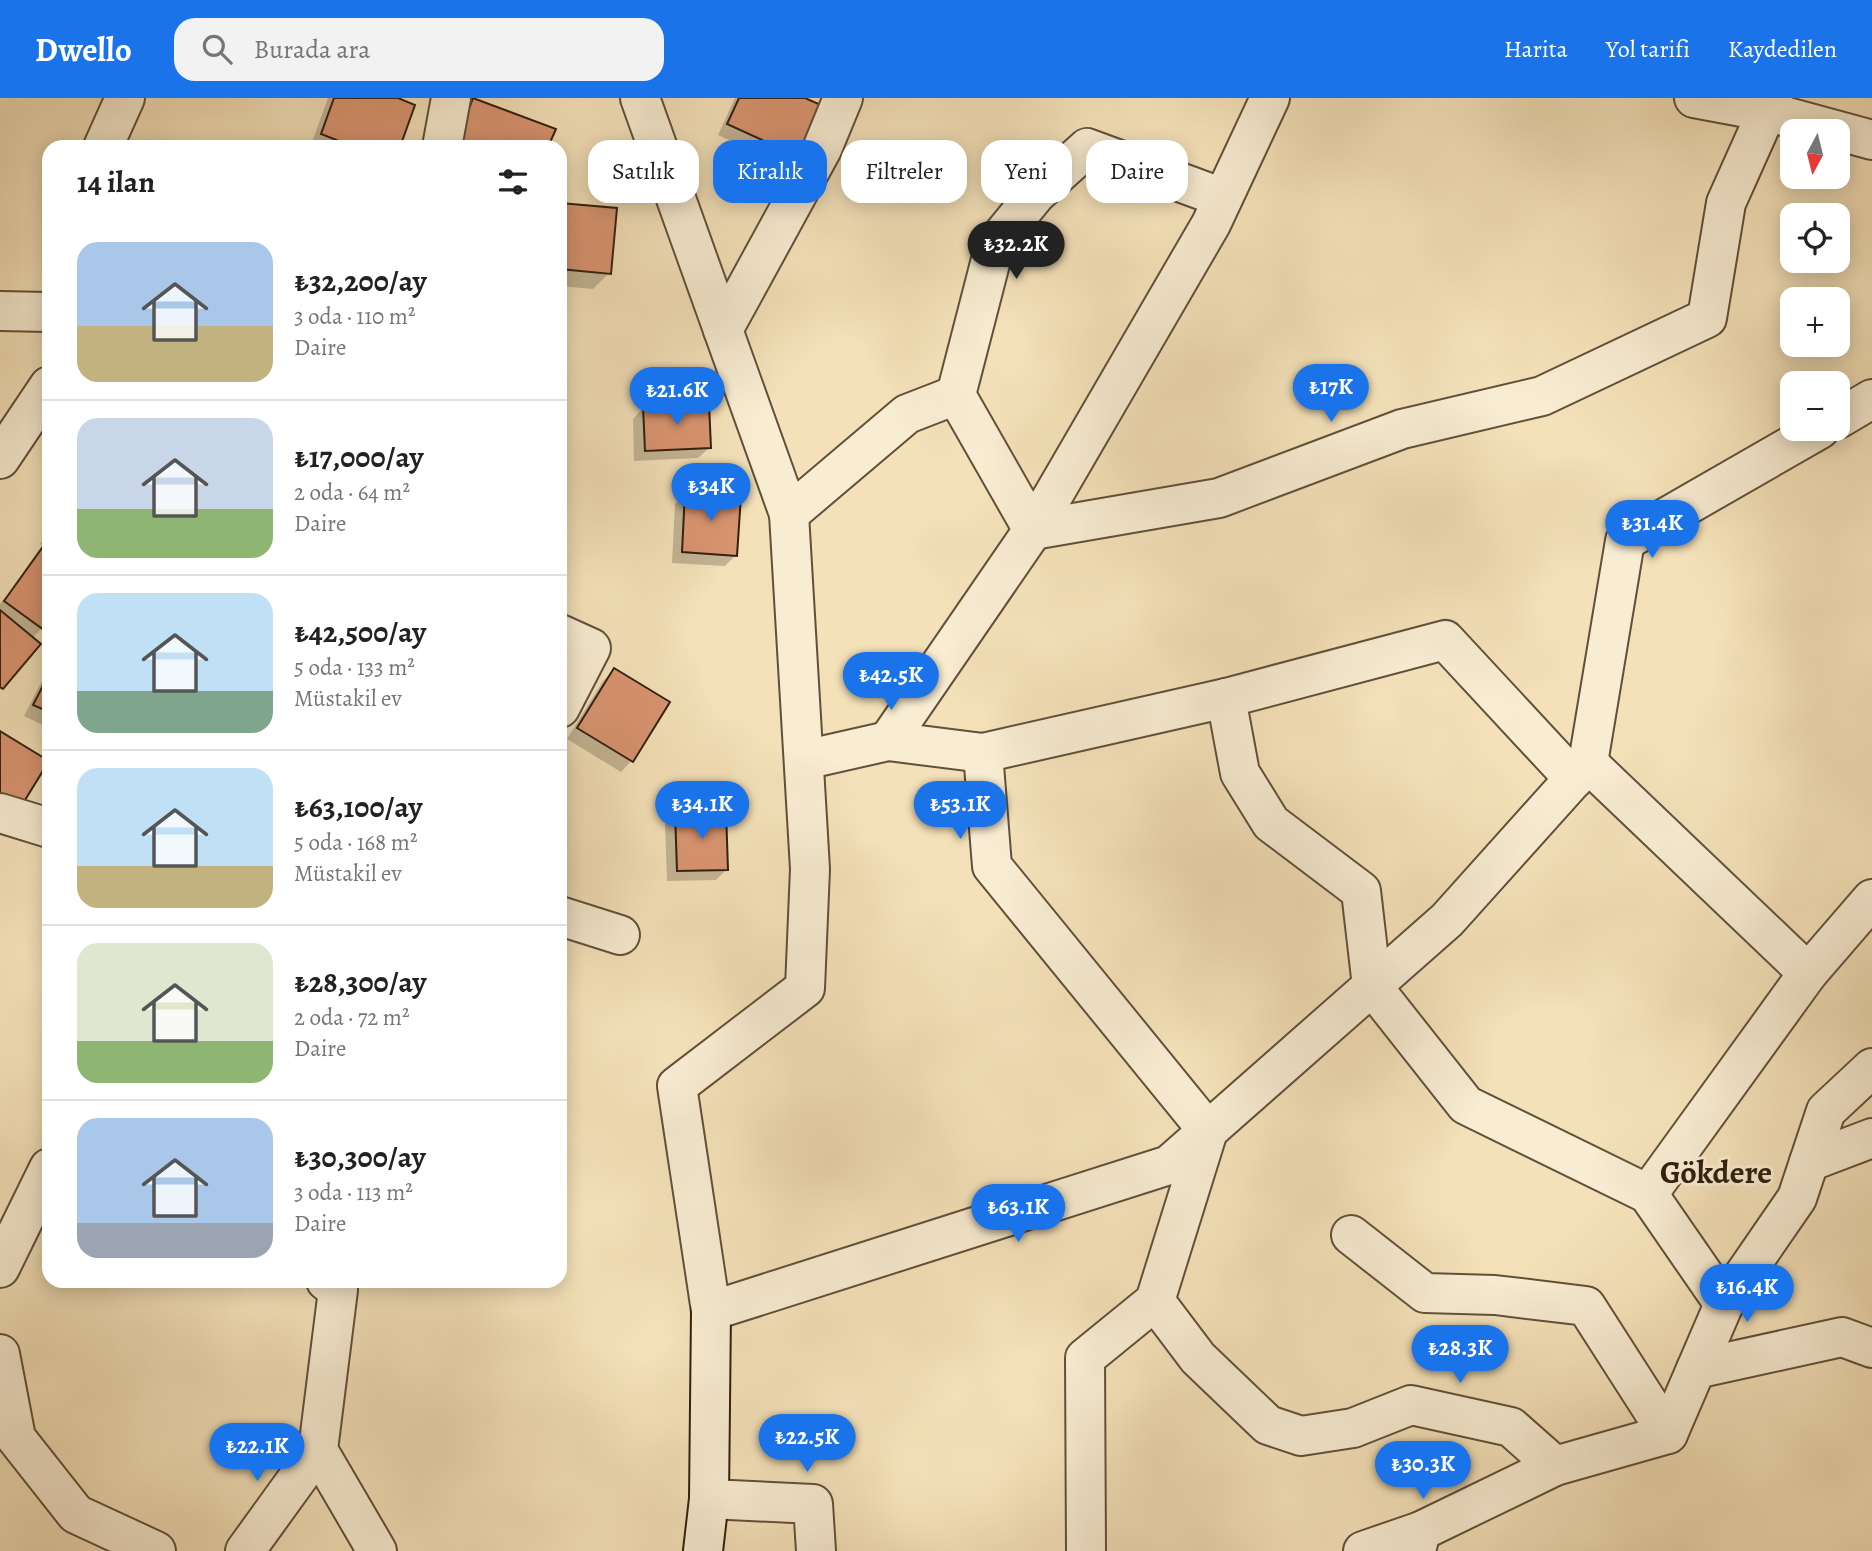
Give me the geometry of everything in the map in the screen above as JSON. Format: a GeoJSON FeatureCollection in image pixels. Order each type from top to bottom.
{"type":"FeatureCollection","features":[{"type":"Feature","properties":{"kind":"street"},"geometry":{"type":"LineString","coordinates":[[106,140],[125,98]]}},
{"type":"Feature","properties":{"kind":"street"},"geometry":{"type":"LineString","coordinates":[[443,140],[451,98]]}},
{"type":"Feature","properties":{"kind":"street"},"geometry":{"type":"LineString","coordinates":[[640,98],[789,514],[810,869],[805,988],[677,1086],[711,1311],[709,1499],[703,1551]]}},
{"type":"Feature","properties":{"kind":"street"},"geometry":{"type":"LineString","coordinates":[[723,330],[822,149],[843,98]]}},
{"type":"Feature","properties":{"kind":"street"},"geometry":{"type":"LineString","coordinates":[[888,741],[1033,530],[1211,224],[1270,98]]}},
{"type":"Feature","properties":{"kind":"street"},"geometry":{"type":"LineString","coordinates":[[1694,98],[1771,105],[1872,141]]}},
{"type":"Feature","properties":{"kind":"street"},"geometry":{"type":"LineString","coordinates":[[1033,530],[1219,498],[1402,429],[1542,396],[1707,318],[1726,203],[1771,105]]}},
{"type":"Feature","properties":{"kind":"street"},"geometry":{"type":"LineString","coordinates":[[1033,530],[956,395],[995,244],[1035,194],[1087,148],[1223,198]]}},
{"type":"Feature","properties":{"kind":"street"},"geometry":{"type":"LineString","coordinates":[[0,311],[42,312]]}},
{"type":"Feature","properties":{"kind":"street"},"geometry":{"type":"LineString","coordinates":[[789,514],[907,414],[956,395]]}},
{"type":"Feature","properties":{"kind":"street"},"geometry":{"type":"LineString","coordinates":[[0,459],[42,396]]}},
{"type":"Feature","properties":{"kind":"street"},"geometry":{"type":"LineString","coordinates":[[1850,412],[1872,399]]}},
{"type":"Feature","properties":{"kind":"street"},"geometry":{"type":"LineString","coordinates":[[711,1311],[1169,1165],[1447,920],[1581,771],[1625,541],[1799,441]]}},
{"type":"Feature","properties":{"kind":"street"},"geometry":{"type":"LineString","coordinates":[[567,637],[591,648],[567,694]]}},
{"type":"Feature","properties":{"kind":"street"},"geometry":{"type":"LineString","coordinates":[[804,760],[888,741],[983,753],[1226,698],[1445,640],[1581,771],[1808,973]]}},
{"type":"Feature","properties":{"kind":"street"},"geometry":{"type":"LineString","coordinates":[[1226,698],[1240,773],[1271,823],[1361,891],[1372,986],[1466,1105],[1648,1194],[1724,1304]]}},
{"type":"Feature","properties":{"kind":"street"},"geometry":{"type":"LineString","coordinates":[[983,753],[992,866],[1208,1131]]}},
{"type":"Feature","properties":{"kind":"street"},"geometry":{"type":"LineString","coordinates":[[0,813],[42,826]]}},
{"type":"Feature","properties":{"kind":"street"},"geometry":{"type":"LineString","coordinates":[[1648,1194],[1808,973],[1872,899]]}},
{"type":"Feature","properties":{"kind":"street"},"geometry":{"type":"LineString","coordinates":[[567,918],[620,935]]}},
{"type":"Feature","properties":{"kind":"street"},"geometry":{"type":"LineString","coordinates":[[1668,1434],[1724,1304],[1797,1199],[1826,1111],[1872,1068]]}},
{"type":"Feature","properties":{"kind":"street"},"geometry":{"type":"LineString","coordinates":[[1086,1551],[1085,1358],[1154,1301],[1208,1131]]}},
{"type":"Feature","properties":{"kind":"street"},"geometry":{"type":"LineString","coordinates":[[1809,1162],[1872,1138]]}},
{"type":"Feature","properties":{"kind":"street"},"geometry":{"type":"LineString","coordinates":[[0,1268],[42,1182]]}},
{"type":"Feature","properties":{"kind":"street"},"geometry":{"type":"LineString","coordinates":[[1351,1236],[1424,1293],[1495,1295],[1586,1306],[1668,1434]]}},
{"type":"Feature","properties":{"kind":"street"},"geometry":{"type":"LineString","coordinates":[[245,1551],[318,1450],[338,1290],[336,1288]]}},
{"type":"Feature","properties":{"kind":"street"},"geometry":{"type":"LineString","coordinates":[[1154,1301],[1198,1359],[1268,1424],[1301,1436],[1353,1428],[1411,1405],[1511,1427],[1555,1466]]}},
{"type":"Feature","properties":{"kind":"street"},"geometry":{"type":"LineString","coordinates":[[1696,1370],[1842,1337],[1872,1349]]}},
{"type":"Feature","properties":{"kind":"street"},"geometry":{"type":"LineString","coordinates":[[0,1354],[16,1438],[76,1514],[156,1551]]}},
{"type":"Feature","properties":{"kind":"street"},"geometry":{"type":"LineString","coordinates":[[1363,1551],[1419,1541],[1555,1466],[1668,1434]]}},
{"type":"Feature","properties":{"kind":"street"},"geometry":{"type":"LineString","coordinates":[[318,1450],[377,1551]]}},
{"type":"Feature","properties":{"kind":"street"},"geometry":{"type":"LineString","coordinates":[[709,1499],[813,1504],[816,1551]]}},
{"type":"Feature","properties":{"kind":"building"},"geometry":{"type":"Polygon","coordinates":[[[334,98],[398,98],[415,105],[402,140],[336,140],[321,134],[334,98]]]}},
{"type":"Feature","properties":{"kind":"building"},"geometry":{"type":"Polygon","coordinates":[[[473,98],[556,129],[551,140],[458,140],[473,98]]]}},
{"type":"Feature","properties":{"kind":"building"},"geometry":{"type":"Polygon","coordinates":[[[739,98],[805,98],[821,105],[805,140],[762,140],[727,124],[739,98]]]}},
{"type":"Feature","properties":{"kind":"building"},"geometry":{"type":"Polygon","coordinates":[[[567,204],[617,208],[611,274],[567,270],[567,204]]]}},
{"type":"Feature","properties":{"kind":"building"},"geometry":{"type":"Polygon","coordinates":[[[709,404],[711,448],[645,451],[643,406],[709,404]]]}},
{"type":"Feature","properties":{"kind":"building"},"geometry":{"type":"Polygon","coordinates":[[[685,491],[741,495],[737,556],[682,552],[685,491]]]}},
{"type":"Feature","properties":{"kind":"building"},"geometry":{"type":"Polygon","coordinates":[[[42,548],[42,629],[4,601],[42,548]]]}},
{"type":"Feature","properties":{"kind":"building"},"geometry":{"type":"Polygon","coordinates":[[[0,610],[41,644],[3,689],[0,687],[0,610]]]}},
{"type":"Feature","properties":{"kind":"building"},"geometry":{"type":"Polygon","coordinates":[[[614,668],[670,702],[633,762],[577,728],[614,668]]]}},
{"type":"Feature","properties":{"kind":"building"},"geometry":{"type":"Polygon","coordinates":[[[42,688],[42,709],[33,705],[42,688]]]}},
{"type":"Feature","properties":{"kind":"building"},"geometry":{"type":"Polygon","coordinates":[[[0,731],[42,757],[42,772],[17,813],[0,802],[0,731]]]}},
{"type":"Feature","properties":{"kind":"building"},"geometry":{"type":"Polygon","coordinates":[[[726,810],[728,870],[677,871],[675,812],[726,810]]]}},
{"type":"Feature","properties":{"kind":"district","name":"Gökdere"},"geometry":{"type":"Point","coordinates":[1716,1172]}}]}
